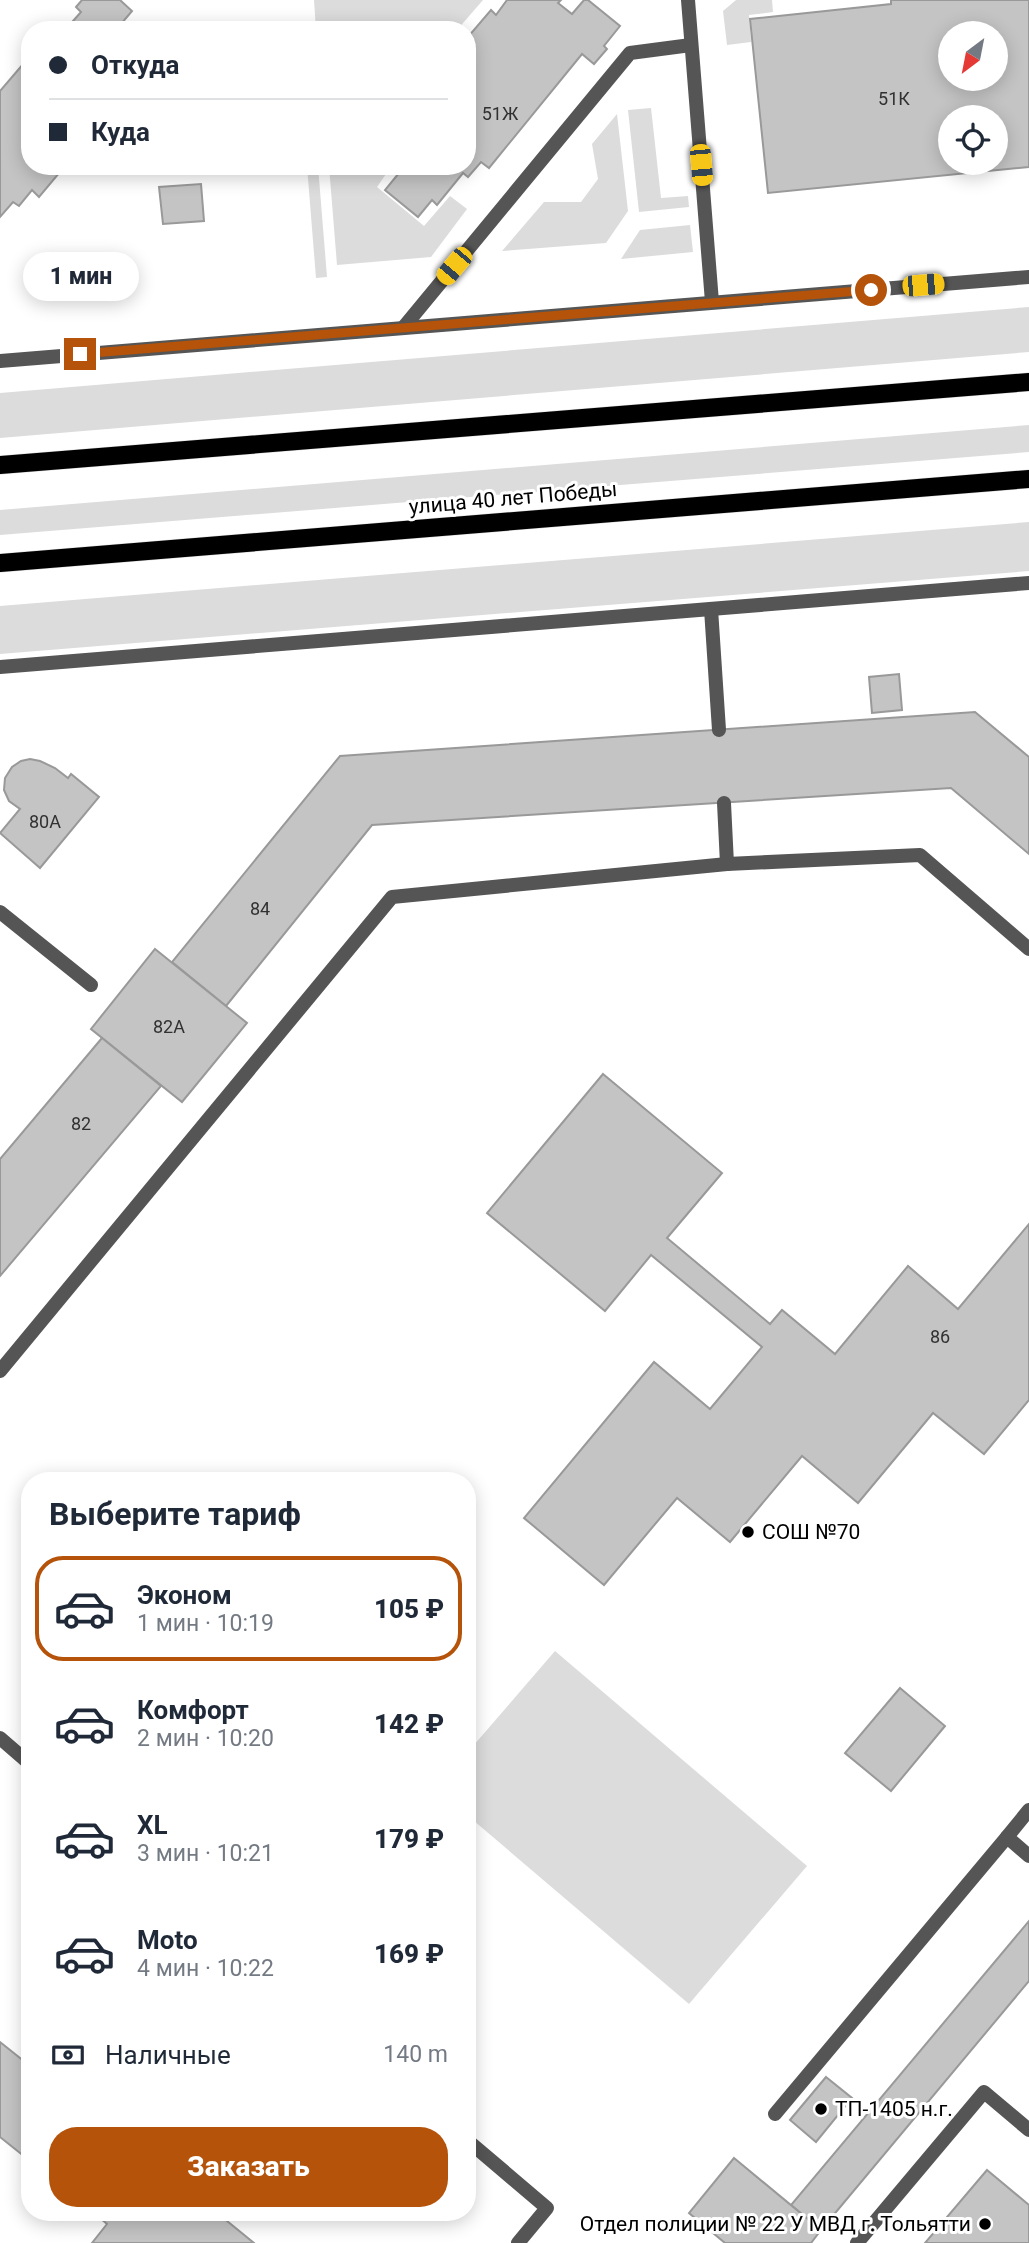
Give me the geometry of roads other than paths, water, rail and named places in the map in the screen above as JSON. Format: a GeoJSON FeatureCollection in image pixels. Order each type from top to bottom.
{"type":"FeatureCollection","features":[{"type":"Feature","properties":{"kind":"main road"},"geometry":{"type":"LineString","coordinates":[[0,465],[1029,382]]}},
{"type":"Feature","properties":{"kind":"main road","name":"улица 40 лет Победы"},"geometry":{"type":"LineString","coordinates":[[0,562],[1029,479]]}},
{"type":"Feature","properties":{"kind":"street"},"geometry":{"type":"LineString","coordinates":[[688,0],[712,302]]}},
{"type":"Feature","properties":{"kind":"street"},"geometry":{"type":"LineString","coordinates":[[403,328],[630,53],[691,45]]}},
{"type":"Feature","properties":{"kind":"street"},"geometry":{"type":"LineString","coordinates":[[0,360],[1029,277]]}},
{"type":"Feature","properties":{"kind":"street"},"geometry":{"type":"LineString","coordinates":[[0,667],[1029,583]]}},
{"type":"Feature","properties":{"kind":"street"},"geometry":{"type":"LineString","coordinates":[[710,609],[719,730]]}},
{"type":"Feature","properties":{"kind":"street"},"geometry":{"type":"LineString","coordinates":[[724,803],[727,864]]}},
{"type":"Feature","properties":{"kind":"street"},"geometry":{"type":"LineString","coordinates":[[0,1371],[392,897],[727,864],[920,855],[1029,949]]}},
{"type":"Feature","properties":{"kind":"street"},"geometry":{"type":"LineString","coordinates":[[0,912],[91,985]]}},
{"type":"Feature","properties":{"kind":"street"},"geometry":{"type":"LineString","coordinates":[[0,1738],[21,1756]]}},
{"type":"Feature","properties":{"kind":"street"},"geometry":{"type":"LineString","coordinates":[[775,2114],[1029,1810]]}},
{"type":"Feature","properties":{"kind":"street"},"geometry":{"type":"LineString","coordinates":[[1007,1837],[1029,1856]]}},
{"type":"Feature","properties":{"kind":"street"},"geometry":{"type":"LineString","coordinates":[[857,2243],[984,2092],[1029,2130]]}},
{"type":"Feature","properties":{"kind":"street"},"geometry":{"type":"LineString","coordinates":[[476,2148],[547,2208],[518,2243]]}},
{"type":"Feature","properties":{"kind":"place","name":"СОШ №70"},"geometry":{"type":"Point","coordinates":[748,1532]}},
{"type":"Feature","properties":{"kind":"place","name":"ТП-1405 н.г."},"geometry":{"type":"Point","coordinates":[821,2109]}},
{"type":"Feature","properties":{"kind":"place","name":"Отдел полиции № 22 У МВД г. Тольятти"},"geometry":{"type":"Point","coordinates":[985,2224]}}]}
